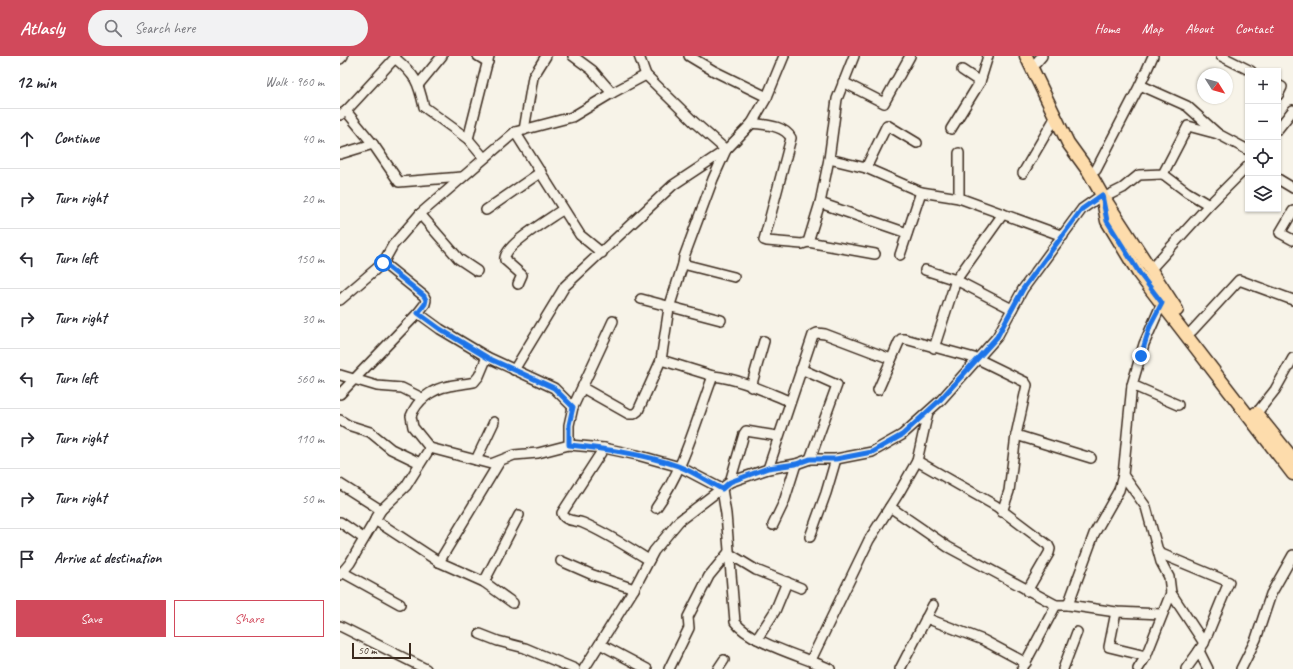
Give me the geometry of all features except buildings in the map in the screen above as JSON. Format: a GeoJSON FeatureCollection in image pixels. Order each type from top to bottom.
{"type":"FeatureCollection","features":[{"type":"Feature","properties":{"kind":"main road"},"geometry":{"type":"LineString","coordinates":[[1026,56],[1068,143],[1089,172],[1102,196],[1150,270],[1192,331],[1293,459]]}},
{"type":"Feature","properties":{"kind":"main road"},"geometry":{"type":"LineString","coordinates":[[1037,58],[1052,102],[1072,142],[1096,170],[1107,221],[1140,274],[1293,474]]}},
{"type":"Feature","properties":{"kind":"street"},"geometry":{"type":"LineString","coordinates":[[340,59],[343,56]]}},
{"type":"Feature","properties":{"kind":"street"},"geometry":{"type":"LineString","coordinates":[[419,84],[442,56]]}},
{"type":"Feature","properties":{"kind":"street"},"geometry":{"type":"LineString","coordinates":[[468,139],[488,59],[478,56]]}},
{"type":"Feature","properties":{"kind":"street"},"geometry":{"type":"LineString","coordinates":[[546,56],[533,77],[519,131],[562,210],[580,235],[602,253]]}},
{"type":"Feature","properties":{"kind":"street"},"geometry":{"type":"LineString","coordinates":[[573,56],[592,70],[612,93]]}},
{"type":"Feature","properties":{"kind":"street"},"geometry":{"type":"LineString","coordinates":[[639,56],[646,75],[694,122],[726,150]]}},
{"type":"Feature","properties":{"kind":"street"},"geometry":{"type":"LineString","coordinates":[[689,56],[714,71],[767,96]]}},
{"type":"Feature","properties":{"kind":"street"},"geometry":{"type":"LineString","coordinates":[[514,370],[565,286],[674,185],[726,150],[752,123],[767,96],[784,56]]}},
{"type":"Feature","properties":{"kind":"street"},"geometry":{"type":"LineString","coordinates":[[808,242],[820,203],[829,159],[837,99],[854,56]]}},
{"type":"Feature","properties":{"kind":"street"},"geometry":{"type":"LineString","coordinates":[[843,82],[884,103],[910,56]]}},
{"type":"Feature","properties":{"kind":"street"},"geometry":{"type":"LineString","coordinates":[[951,129],[980,82],[988,56]]}},
{"type":"Feature","properties":{"kind":"street"},"geometry":{"type":"LineString","coordinates":[[1096,170],[1140,85],[1153,56]]}},
{"type":"Feature","properties":{"kind":"street"},"geometry":{"type":"LineString","coordinates":[[1222,56],[1245,68]]}},
{"type":"Feature","properties":{"kind":"street"},"geometry":{"type":"LineString","coordinates":[[462,177],[401,183],[396,180],[373,144],[343,113],[396,57],[411,71],[419,84],[424,107],[468,139],[484,158]]}},
{"type":"Feature","properties":{"kind":"street"},"geometry":{"type":"LineString","coordinates":[[962,70],[980,82]]}},
{"type":"Feature","properties":{"kind":"street"},"geometry":{"type":"LineString","coordinates":[[340,300],[383,263],[393,245],[420,214],[484,158],[519,131],[572,118],[612,93],[646,75]]}},
{"type":"Feature","properties":{"kind":"street"},"geometry":{"type":"LineString","coordinates":[[1140,85],[1188,106],[1218,134]]}},
{"type":"Feature","properties":{"kind":"street"},"geometry":{"type":"LineString","coordinates":[[1281,125],[1293,110]]}},
{"type":"Feature","properties":{"kind":"street"},"geometry":{"type":"LineString","coordinates":[[1023,173],[1055,118]]}},
{"type":"Feature","properties":{"kind":"street"},"geometry":{"type":"LineString","coordinates":[[752,123],[778,128],[788,132],[791,138],[764,240],[802,244],[808,242],[875,254]]}},
{"type":"Feature","properties":{"kind":"street"},"geometry":{"type":"LineString","coordinates":[[866,168],[887,126],[917,143]]}},
{"type":"Feature","properties":{"kind":"street"},"geometry":{"type":"LineString","coordinates":[[1163,174],[1188,126],[1218,134],[1245,148]]}},
{"type":"Feature","properties":{"kind":"street"},"geometry":{"type":"LineString","coordinates":[[340,154],[373,144]]}},
{"type":"Feature","properties":{"kind":"street"},"geometry":{"type":"LineString","coordinates":[[583,388],[628,414],[634,414],[638,411],[661,360],[669,308],[684,257],[710,187],[726,150]]}},
{"type":"Feature","properties":{"kind":"street"},"geometry":{"type":"LineString","coordinates":[[959,198],[960,153]]}},
{"type":"Feature","properties":{"kind":"street"},"geometry":{"type":"LineString","coordinates":[[829,159],[866,168],[920,192],[959,198],[1063,236]]}},
{"type":"Feature","properties":{"kind":"street"},"geometry":{"type":"LineString","coordinates":[[1150,270],[1209,205],[1245,169]]}},
{"type":"Feature","properties":{"kind":"street"},"geometry":{"type":"LineString","coordinates":[[486,210],[541,172]]}},
{"type":"Feature","properties":{"kind":"street"},"geometry":{"type":"LineString","coordinates":[[584,669],[634,589],[654,551],[679,521],[730,482],[768,468],[796,464],[810,459],[836,459],[872,452],[902,435],[928,412],[997,337],[1023,289],[1082,209],[1102,196],[1123,188],[1139,174],[1163,174],[1187,192],[1209,205]]}},
{"type":"Feature","properties":{"kind":"street"},"geometry":{"type":"LineString","coordinates":[[1281,181],[1293,188]]}},
{"type":"Feature","properties":{"kind":"street"},"geometry":{"type":"LineString","coordinates":[[900,256],[920,192]]}},
{"type":"Feature","properties":{"kind":"street"},"geometry":{"type":"LineString","coordinates":[[820,203],[907,233]]}},
{"type":"Feature","properties":{"kind":"street"},"geometry":{"type":"LineString","coordinates":[[518,284],[522,275],[505,260],[505,254],[513,244],[562,210]]}},
{"type":"Feature","properties":{"kind":"street"},"geometry":{"type":"LineString","coordinates":[[1293,211],[1280,233],[1293,240]]}},
{"type":"Feature","properties":{"kind":"street"},"geometry":{"type":"LineString","coordinates":[[420,214],[459,259],[477,271]]}},
{"type":"Feature","properties":{"kind":"street"},"geometry":{"type":"LineString","coordinates":[[934,348],[956,280],[1003,214]]}},
{"type":"Feature","properties":{"kind":"street"},"geometry":{"type":"LineString","coordinates":[[340,394],[354,381],[425,304],[426,300],[424,296],[383,263]]}},
{"type":"Feature","properties":{"kind":"street"},"geometry":{"type":"LineString","coordinates":[[683,264],[734,277]]}},
{"type":"Feature","properties":{"kind":"street"},"geometry":{"type":"LineString","coordinates":[[925,270],[956,280],[1012,309]]}},
{"type":"Feature","properties":{"kind":"street"},"geometry":{"type":"LineString","coordinates":[[1192,331],[1239,280],[1293,300]]}},
{"type":"Feature","properties":{"kind":"street"},"geometry":{"type":"LineString","coordinates":[[641,300],[721,320]]}},
{"type":"Feature","properties":{"kind":"street"},"geometry":{"type":"LineString","coordinates":[[1068,605],[1094,534],[1119,490],[1123,475],[1132,385],[1144,344],[1162,303]]}},
{"type":"Feature","properties":{"kind":"street"},"geometry":{"type":"LineString","coordinates":[[418,313],[440,329],[488,358],[554,388],[573,407]]}},
{"type":"Feature","properties":{"kind":"street"},"geometry":{"type":"LineString","coordinates":[[569,445],[569,425],[573,407],[613,321]]}},
{"type":"Feature","properties":{"kind":"street"},"geometry":{"type":"LineString","coordinates":[[768,468],[777,436],[813,335],[817,333],[825,334],[891,359]]}},
{"type":"Feature","properties":{"kind":"street"},"geometry":{"type":"LineString","coordinates":[[878,390],[901,339],[978,359],[1025,382],[1027,385],[1016,435],[1009,491],[1002,512]]}},
{"type":"Feature","properties":{"kind":"street"},"geometry":{"type":"LineString","coordinates":[[751,387],[764,341]]}},
{"type":"Feature","properties":{"kind":"street"},"geometry":{"type":"LineString","coordinates":[[488,358],[479,376],[474,382],[448,386],[422,398],[413,411],[411,416],[413,427],[430,448],[491,464],[514,455],[538,453],[569,445],[604,448],[637,455],[680,467],[722,489]]}},
{"type":"Feature","properties":{"kind":"street"},"geometry":{"type":"LineString","coordinates":[[1256,414],[1275,390],[1293,358]]}},
{"type":"Feature","properties":{"kind":"street"},"geometry":{"type":"LineString","coordinates":[[661,360],[713,376],[744,382],[751,387],[789,401]]}},
{"type":"Feature","properties":{"kind":"street"},"geometry":{"type":"LineString","coordinates":[[801,369],[837,385],[810,459]]}},
{"type":"Feature","properties":{"kind":"street"},"geometry":{"type":"LineString","coordinates":[[340,375],[354,381],[377,386],[402,388],[422,398]]}},
{"type":"Feature","properties":{"kind":"street"},"geometry":{"type":"LineString","coordinates":[[656,508],[670,489],[680,467],[713,376]]}},
{"type":"Feature","properties":{"kind":"street"},"geometry":{"type":"LineString","coordinates":[[1132,385],[1178,405]]}},
{"type":"Feature","properties":{"kind":"street"},"geometry":{"type":"LineString","coordinates":[[811,660],[869,540],[917,461],[928,412]]}},
{"type":"Feature","properties":{"kind":"street"},"geometry":{"type":"LineString","coordinates":[[340,420],[348,425],[370,432],[391,449],[420,463]]}},
{"type":"Feature","properties":{"kind":"street"},"geometry":{"type":"LineString","coordinates":[[476,460],[494,422]]}},
{"type":"Feature","properties":{"kind":"street"},"geometry":{"type":"LineString","coordinates":[[730,482],[746,431],[777,436]]}},
{"type":"Feature","properties":{"kind":"street"},"geometry":{"type":"LineString","coordinates":[[1016,435],[1090,458]]}},
{"type":"Feature","properties":{"kind":"street"},"geometry":{"type":"LineString","coordinates":[[400,604],[341,573],[381,510],[406,486],[430,448]]}},
{"type":"Feature","properties":{"kind":"street"},"geometry":{"type":"LineString","coordinates":[[604,448],[562,513],[563,517],[582,522],[649,560]]}},
{"type":"Feature","properties":{"kind":"street"},"geometry":{"type":"LineString","coordinates":[[810,537],[826,493],[836,459]]}},
{"type":"Feature","properties":{"kind":"street"},"geometry":{"type":"LineString","coordinates":[[439,562],[500,461]]}},
{"type":"Feature","properties":{"kind":"street"},"geometry":{"type":"LineString","coordinates":[[917,461],[996,506],[1050,549],[1027,591]]}},
{"type":"Feature","properties":{"kind":"street"},"geometry":{"type":"LineString","coordinates":[[773,525],[784,502],[796,464]]}},
{"type":"Feature","properties":{"kind":"street"},"geometry":{"type":"LineString","coordinates":[[1123,475],[1146,507],[1161,562],[1169,577],[1171,593],[1201,647],[1208,669]]}},
{"type":"Feature","properties":{"kind":"street"},"geometry":{"type":"LineString","coordinates":[[340,484],[381,510]]}},
{"type":"Feature","properties":{"kind":"street"},"geometry":{"type":"LineString","coordinates":[[722,489],[726,514],[728,553],[735,622],[740,630],[757,639],[830,669]]}},
{"type":"Feature","properties":{"kind":"street"},"geometry":{"type":"LineString","coordinates":[[890,507],[948,546],[1027,591],[1056,605],[1068,605],[1116,612],[1162,614]]}},
{"type":"Feature","properties":{"kind":"street"},"geometry":{"type":"LineString","coordinates":[[484,582],[519,515]]}},
{"type":"Feature","properties":{"kind":"street"},"geometry":{"type":"LineString","coordinates":[[375,520],[439,562],[484,582],[513,602]]}},
{"type":"Feature","properties":{"kind":"street"},"geometry":{"type":"LineString","coordinates":[[340,522],[363,538]]}},
{"type":"Feature","properties":{"kind":"street"},"geometry":{"type":"LineString","coordinates":[[728,553],[756,570],[801,588]]}},
{"type":"Feature","properties":{"kind":"street"},"geometry":{"type":"LineString","coordinates":[[669,669],[689,628],[688,617],[709,576],[728,553]]}},
{"type":"Feature","properties":{"kind":"street"},"geometry":{"type":"LineString","coordinates":[[1159,553],[1229,582],[1201,647],[1186,669]]}},
{"type":"Feature","properties":{"kind":"street"},"geometry":{"type":"LineString","coordinates":[[1241,669],[1256,638],[1271,594],[1293,554]]}},
{"type":"Feature","properties":{"kind":"street"},"geometry":{"type":"LineString","coordinates":[[561,561],[593,575],[634,589]]}},
{"type":"Feature","properties":{"kind":"street"},"geometry":{"type":"LineString","coordinates":[[757,639],[775,611],[787,582]]}},
{"type":"Feature","properties":{"kind":"street"},"geometry":{"type":"LineString","coordinates":[[1138,669],[1146,656],[1171,593]]}},
{"type":"Feature","properties":{"kind":"street"},"geometry":{"type":"LineString","coordinates":[[900,669],[933,605]]}},
{"type":"Feature","properties":{"kind":"street"},"geometry":{"type":"LineString","coordinates":[[926,618],[983,640],[1024,666],[1056,605]]}},
{"type":"Feature","properties":{"kind":"street"},"geometry":{"type":"LineString","coordinates":[[1116,612],[1109,646],[1146,656]]}},
{"type":"Feature","properties":{"kind":"street"},"geometry":{"type":"LineString","coordinates":[[340,626],[426,669]]}},
{"type":"Feature","properties":{"kind":"street"},"geometry":{"type":"LineString","coordinates":[[1063,669],[1077,632]]}},
{"type":"Feature","properties":{"kind":"street"},"geometry":{"type":"LineString","coordinates":[[480,634],[498,641],[526,648],[575,669]]}},
{"type":"Feature","properties":{"kind":"street"},"geometry":{"type":"LineString","coordinates":[[600,644],[647,669]]}},
{"type":"Feature","properties":{"kind":"street"},"geometry":{"type":"LineString","coordinates":[[718,669],[724,660]]}},
{"type":"Feature","properties":{"kind":"route"},"geometry":{"type":"LineString","coordinates":[[383,263],[424,296],[426,300],[425,304],[418,313],[440,329],[488,358],[554,388],[573,407],[569,425],[569,445],[604,448],[637,455],[680,467],[722,489],[730,482],[768,468],[796,464],[810,459],[836,459],[872,452],[902,435],[940,400],[997,337],[1023,289],[1082,209],[1102,195],[1107,221],[1140,274],[1162,303],[1158,308],[1150,326],[1141,356]]}}]}
